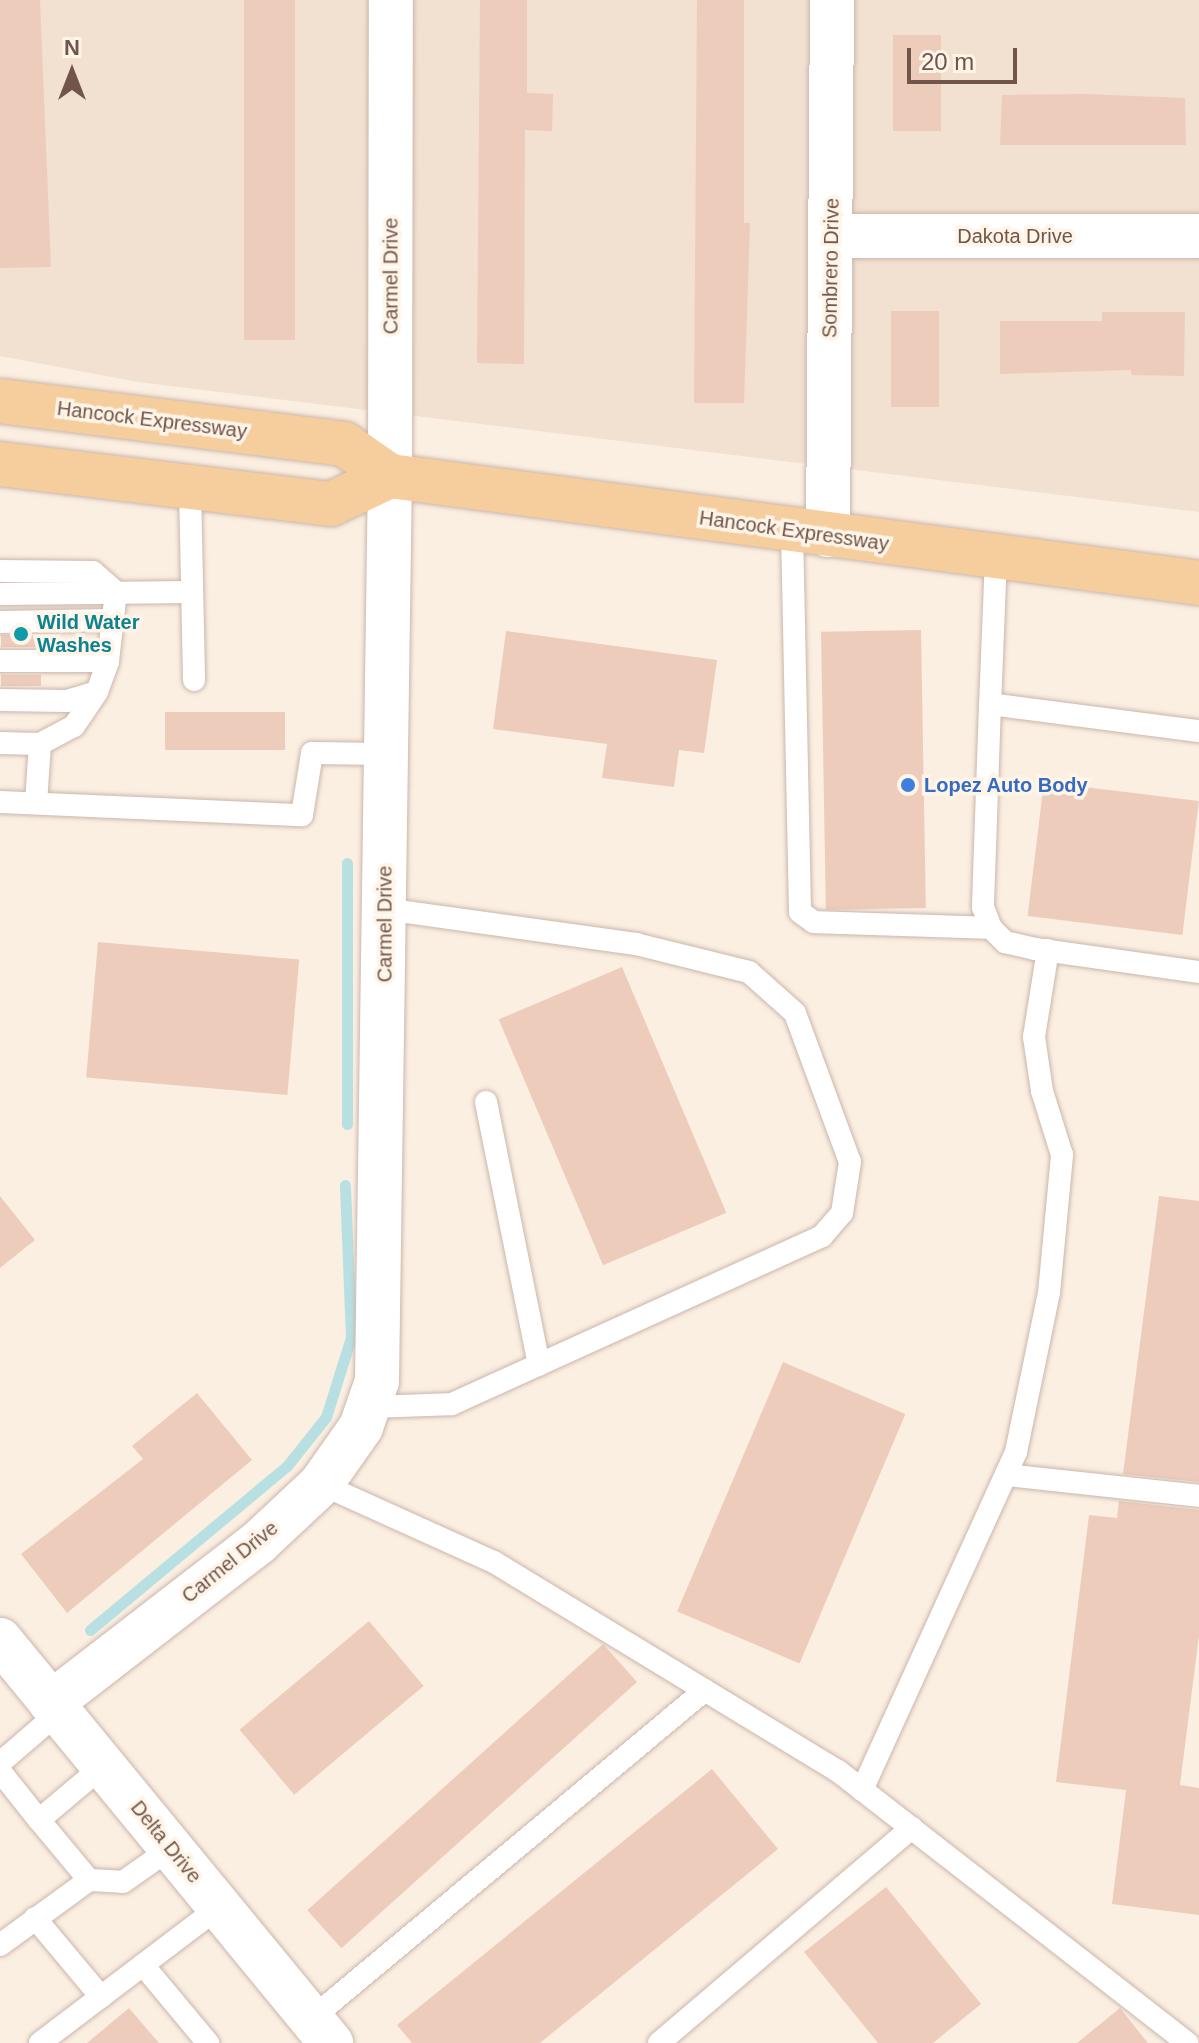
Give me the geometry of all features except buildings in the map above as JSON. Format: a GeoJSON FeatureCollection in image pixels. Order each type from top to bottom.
{"type":"FeatureCollection","features":[{"type":"Feature","properties":{"kind":"main road","name":"Hancock Expressway"},"geometry":{"type":"LineString","coordinates":[[0,401],[344,444],[390,476],[1199,583]]}},
{"type":"Feature","properties":{"kind":"main road"},"geometry":{"type":"LineString","coordinates":[[0,464],[331,504],[390,476]]}},
{"type":"Feature","properties":{"kind":"street","name":"Carmel Drive"},"geometry":{"type":"LineString","coordinates":[[55,1707],[258,1543],[321,1484],[361,1427],[377,1381],[381,1308],[390,476],[391,0]]}},
{"type":"Feature","properties":{"kind":"street","name":"Sombrero Drive"},"geometry":{"type":"LineString","coordinates":[[810,533],[831,236],[832,0]]}},
{"type":"Feature","properties":{"kind":"street","name":"Dakota Drive"},"geometry":{"type":"LineString","coordinates":[[831,236],[1199,236]]}},
{"type":"Feature","properties":{"kind":"street","name":"Delta Drive"},"geometry":{"type":"LineString","coordinates":[[0,1640],[321,2031]]}},
{"type":"Feature","properties":{"kind":"lane"},"geometry":{"type":"LineString","coordinates":[[190,487],[194,680]]}},
{"type":"Feature","properties":{"kind":"lane"},"geometry":{"type":"LineString","coordinates":[[810,533],[800,912],[814,922],[991,928]]}},
{"type":"Feature","properties":{"kind":"lane"},"geometry":{"type":"LineString","coordinates":[[996,557],[983,907],[991,928],[1005,942],[1199,972]]}},
{"type":"Feature","properties":{"kind":"lane"},"geometry":{"type":"LineString","coordinates":[[0,571],[93,572],[116,592]]}},
{"type":"Feature","properties":{"kind":"lane"},"geometry":{"type":"LineString","coordinates":[[0,743],[40,744],[74,726],[97,692],[108,661],[116,592]]}},
{"type":"Feature","properties":{"kind":"lane"},"geometry":{"type":"LineString","coordinates":[[0,594],[192,592]]}},
{"type":"Feature","properties":{"kind":"lane"},"geometry":{"type":"LineString","coordinates":[[0,622],[113,620]]}},
{"type":"Feature","properties":{"kind":"lane"},"geometry":{"type":"LineString","coordinates":[[0,661],[108,661]]}},
{"type":"Feature","properties":{"kind":"lane"},"geometry":{"type":"LineString","coordinates":[[0,700],[67,701],[97,692]]}},
{"type":"Feature","properties":{"kind":"lane"},"geometry":{"type":"LineString","coordinates":[[990,704],[1199,731]]}},
{"type":"Feature","properties":{"kind":"lane"},"geometry":{"type":"LineString","coordinates":[[36,803],[40,744]]}},
{"type":"Feature","properties":{"kind":"lane"},"geometry":{"type":"LineString","coordinates":[[0,802],[302,815],[312,753],[386,754]]}},
{"type":"Feature","properties":{"kind":"lane"},"geometry":{"type":"LineString","coordinates":[[368,1407],[452,1404],[822,1236],[842,1213],[850,1162],[795,1013],[749,972],[636,944],[385,909]]}},
{"type":"Feature","properties":{"kind":"lane"},"geometry":{"type":"LineString","coordinates":[[862,1790],[1016,1452],[1049,1293],[1062,1155],[1042,1091],[1034,1037],[1048,950]]}},
{"type":"Feature","properties":{"kind":"lane"},"geometry":{"type":"LineString","coordinates":[[486,1102],[539,1365]]}},
{"type":"Feature","properties":{"kind":"lane"},"geometry":{"type":"LineString","coordinates":[[1007,1475],[1199,1496]]}},
{"type":"Feature","properties":{"kind":"lane"},"geometry":{"type":"LineString","coordinates":[[321,1484],[494,1562],[862,1790],[1188,2043]]}},
{"type":"Feature","properties":{"kind":"lane"},"geometry":{"type":"LineString","coordinates":[[321,2031],[705,1690]]}},
{"type":"Feature","properties":{"kind":"lane"},"geometry":{"type":"LineString","coordinates":[[0,1763],[55,1707]]}},
{"type":"Feature","properties":{"kind":"lane"},"geometry":{"type":"LineString","coordinates":[[39,1820],[103,1766]]}},
{"type":"Feature","properties":{"kind":"lane"},"geometry":{"type":"LineString","coordinates":[[0,1771],[89,1880]]}},
{"type":"Feature","properties":{"kind":"lane"},"geometry":{"type":"LineString","coordinates":[[659,2043],[912,1828]]}},
{"type":"Feature","properties":{"kind":"lane"},"geometry":{"type":"LineString","coordinates":[[0,1945],[89,1880],[123,1882],[171,1848]]}},
{"type":"Feature","properties":{"kind":"lane"},"geometry":{"type":"LineString","coordinates":[[40,2043],[219,1907]]}},
{"type":"Feature","properties":{"kind":"lane"},"geometry":{"type":"LineString","coordinates":[[35,1918],[101,1997]]}},
{"type":"Feature","properties":{"kind":"lane"},"geometry":{"type":"LineString","coordinates":[[143,1965],[208,2043]]}},
{"type":"Feature","properties":{"kind":"shaded area"},"geometry":{"type":"Polygon","coordinates":[[[0,0],[1199,0],[1199,512],[138,382],[0,356],[0,0]]]}},
{"type":"Feature","properties":{"kind":"waterway"},"geometry":{"type":"LineString","coordinates":[[347,863],[347,1124]]}},
{"type":"Feature","properties":{"kind":"waterway"},"geometry":{"type":"LineString","coordinates":[[90,1630],[287,1466],[326,1417],[351,1337],[345,1185]]}},
{"type":"Feature","properties":{"kind":"place","name":"Wild Water Washes"},"geometry":{"type":"Point","coordinates":[21,634]}},
{"type":"Feature","properties":{"kind":"place","name":"Lopez Auto Body"},"geometry":{"type":"Point","coordinates":[908,785]}}]}
